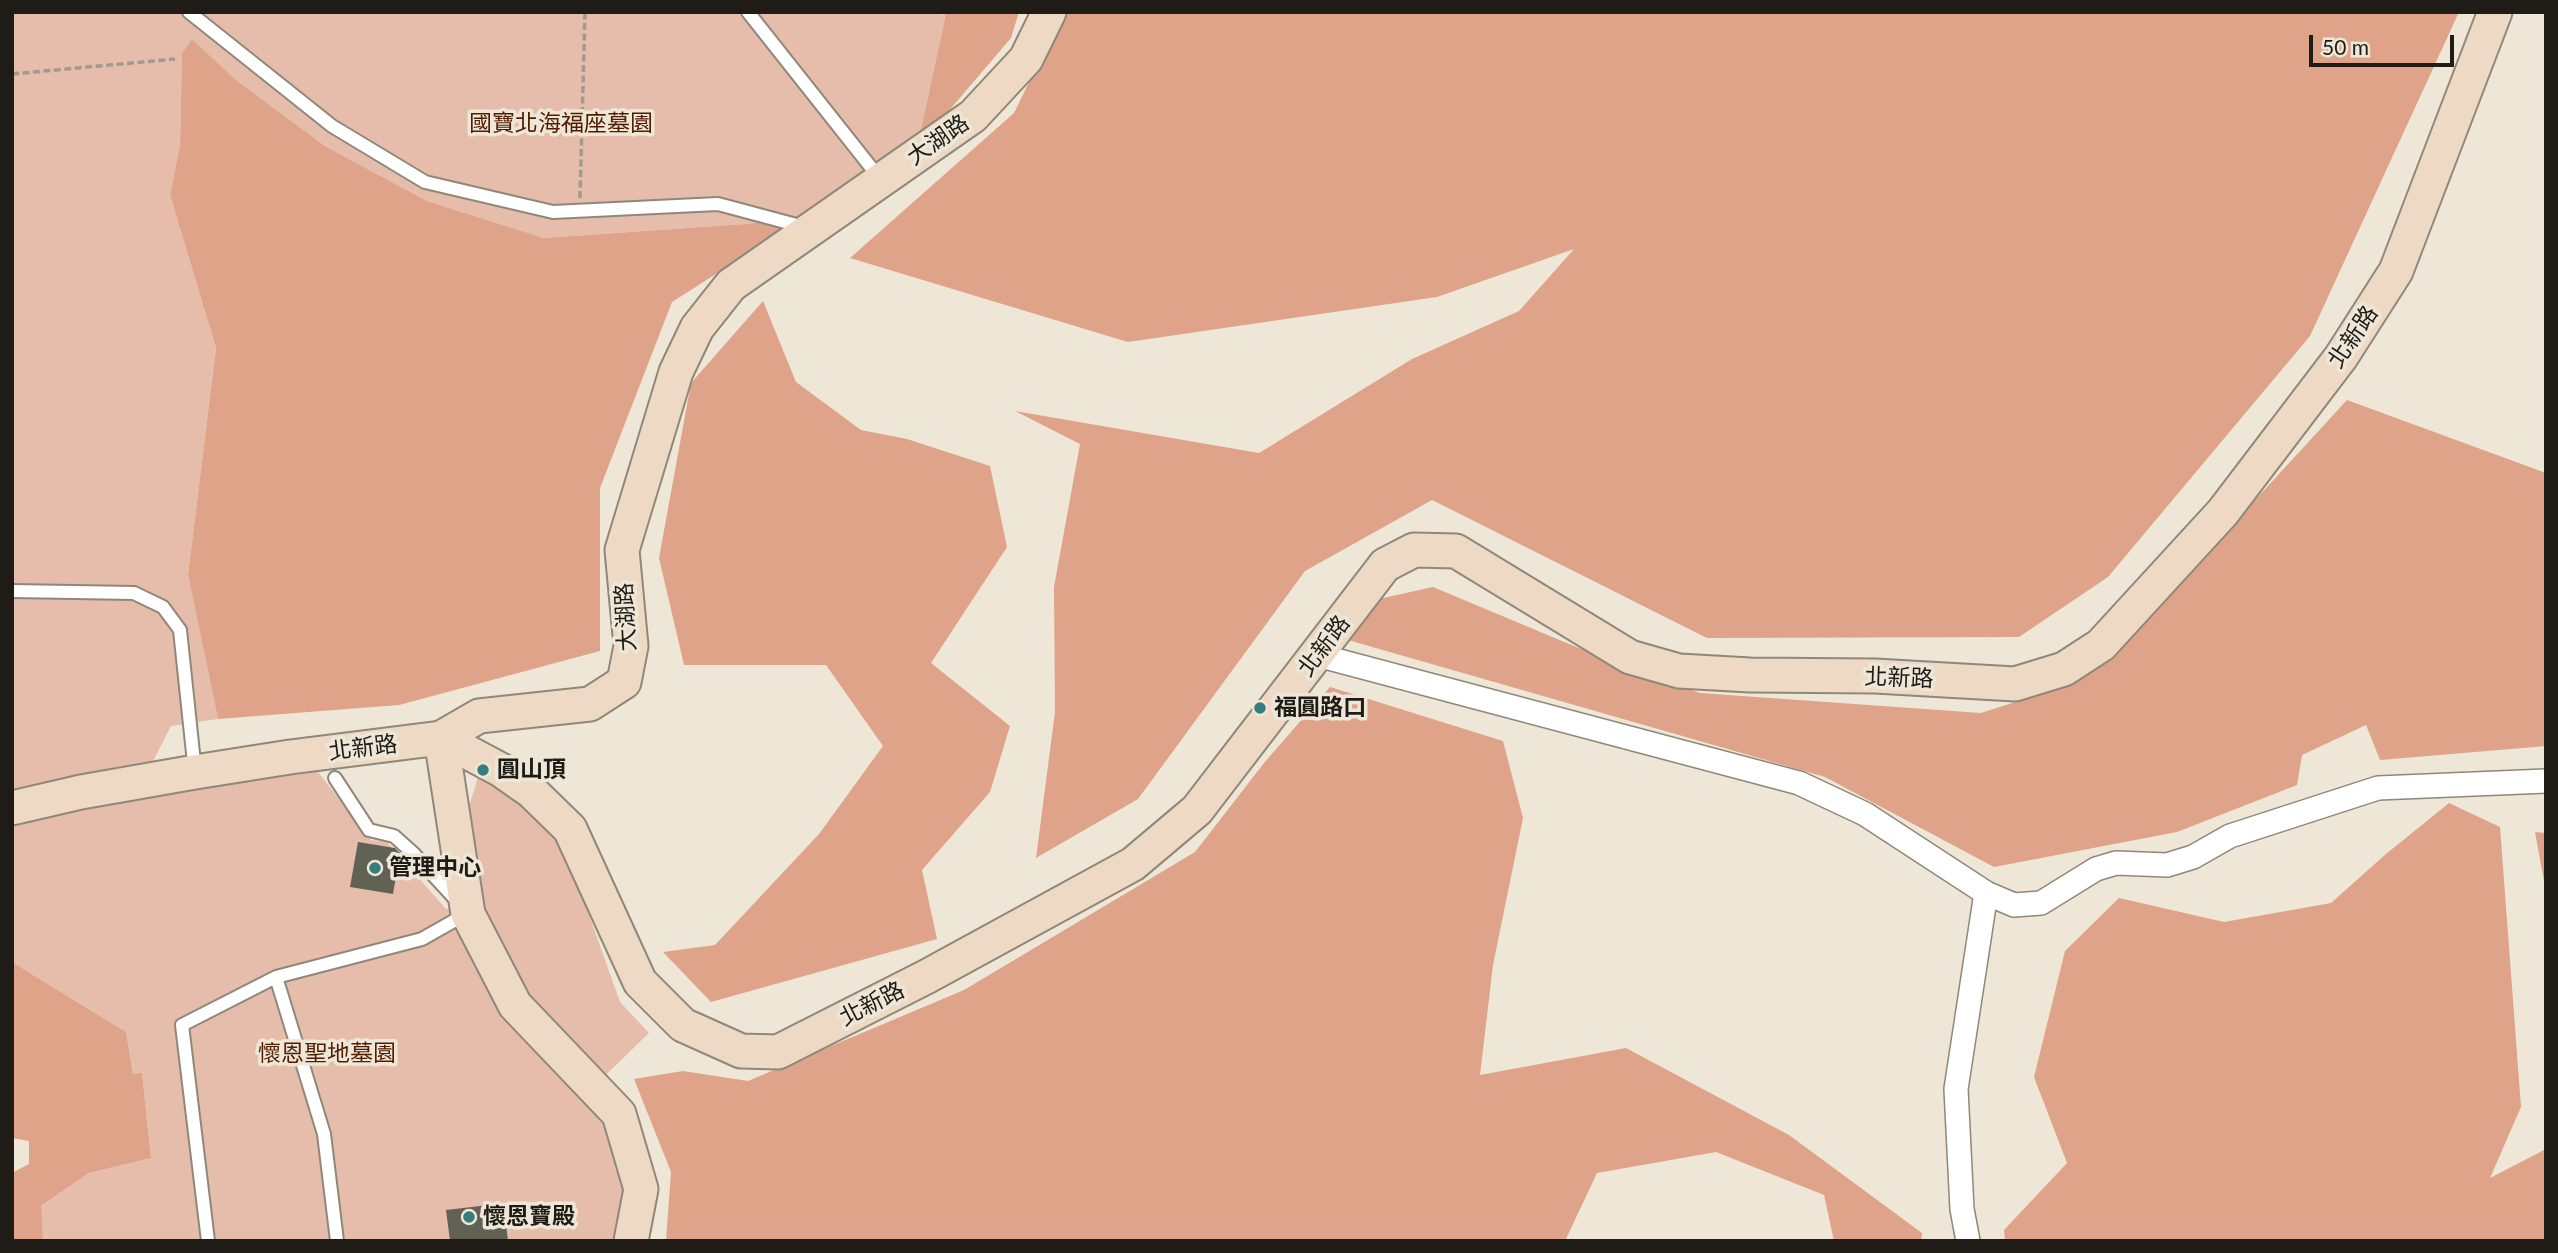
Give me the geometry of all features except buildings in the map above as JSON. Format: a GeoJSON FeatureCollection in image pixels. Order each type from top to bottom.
{"type":"FeatureCollection","features":[{"type":"Feature","properties":{"kind":"main road","name":"大湖路"},"geometry":{"type":"LineString","coordinates":[[442,738],[479,716],[590,704],[624,682],[631,646],[622,550],[676,372],[696,328],[732,285],[973,116],[1026,59],[1049,12]]}},
{"type":"Feature","properties":{"kind":"main road","name":"北新路"},"geometry":{"type":"LineString","coordinates":[[12,808],[81,792],[195,772],[442,738],[501,770],[531,791],[570,829],[640,982],[683,1025],[741,1051],[778,1052],[938,970],[1133,864],[1197,810],[1385,565],[1414,550],[1456,551],[1629,657],[1679,671],[1750,675],[1875,676],[2015,684],[2064,669],[2101,645],[2223,512],[2341,357],[2396,271],[2495,12]]}},
{"type":"Feature","properties":{"kind":"main road"},"geometry":{"type":"LineString","coordinates":[[442,738],[468,914],[515,1004],[619,1114],[641,1189],[631,1241]]}},
{"type":"Feature","properties":{"kind":"street"},"geometry":{"type":"LineString","coordinates":[[1317,655],[1799,783],[1865,814],[1986,893],[2014,905],[2041,903],[2095,869],[2116,863],[2166,864],[2180,861],[2193,857],[2230,836],[2378,788],[2546,780]]}},
{"type":"Feature","properties":{"kind":"street"},"geometry":{"type":"LineString","coordinates":[[1968,1241],[1962,1209],[1956,1089],[1986,893]]}},
{"type":"Feature","properties":{"kind":"lane"},"geometry":{"type":"LineString","coordinates":[[189,12],[332,126],[425,182],[553,212],[718,204],[811,229]]}},
{"type":"Feature","properties":{"kind":"lane"},"geometry":{"type":"LineString","coordinates":[[748,12],[881,180]]}},
{"type":"Feature","properties":{"kind":"lane"},"geometry":{"type":"LineString","coordinates":[[12,591],[134,593],[163,607],[180,629],[195,772]]}},
{"type":"Feature","properties":{"kind":"lane"},"geometry":{"type":"LineString","coordinates":[[208,1241],[182,1025],[276,977],[422,939],[468,914],[394,836],[369,830],[335,778]]}},
{"type":"Feature","properties":{"kind":"lane"},"geometry":{"type":"LineString","coordinates":[[276,977],[324,1134],[337,1241]]}},
{"type":"Feature","properties":{"kind":"path"},"geometry":{"type":"LineString","coordinates":[[579,210],[585,12]]}},
{"type":"Feature","properties":{"kind":"path"},"geometry":{"type":"LineString","coordinates":[[12,74],[175,59]]}},
{"type":"Feature","properties":{"kind":"green space","name":"國寶北海福座墓園"},"geometry":{"type":"Polygon","coordinates":[[[12,12],[942,12],[945,18],[917,148],[804,218],[544,238],[427,201],[325,146],[236,80],[192,39],[182,53],[180,145],[170,195],[216,348],[188,575],[218,719],[171,726],[153,761],[43,782],[12,796],[12,12]]]}},
{"type":"Feature","properties":{"kind":"green space","name":"懷恩聖地墓園"},"geometry":{"type":"Polygon","coordinates":[[[315,768],[371,840],[387,842],[446,909],[477,896],[469,806],[480,771],[537,808],[562,839],[620,1002],[649,1033],[582,1098],[614,1133],[627,1176],[621,1241],[43,1241],[40,1207],[89,1173],[151,1158],[142,1074],[133,1074],[126,1032],[12,962],[12,819],[315,768]]]}},
{"type":"Feature","properties":{"kind":"shaded area"},"geometry":{"type":"Polygon","coordinates":[[[944,12],[1019,12],[1011,38],[917,148],[945,18],[944,12]]]}},
{"type":"Feature","properties":{"kind":"shaded area"},"geometry":{"type":"Polygon","coordinates":[[[1063,12],[2459,12],[2310,336],[2108,577],[2019,637],[1707,638],[1432,500],[1305,571],[1138,799],[1036,858],[1055,712],[1054,587],[1080,444],[1015,411],[1259,453],[1412,359],[1519,311],[1574,249],[1437,297],[1128,342],[850,258],[1014,113],[1063,12]]]}},
{"type":"Feature","properties":{"kind":"shaded area"},"geometry":{"type":"Polygon","coordinates":[[[192,39],[236,80],[325,146],[427,201],[544,238],[804,218],[672,302],[600,488],[600,651],[399,705],[218,719],[188,575],[216,348],[170,195],[180,145],[182,53],[192,39]]]}},
{"type":"Feature","properties":{"kind":"shaded area"},"geometry":{"type":"Polygon","coordinates":[[[763,301],[796,382],[861,430],[907,439],[990,466],[1007,547],[931,663],[1010,726],[990,792],[922,870],[937,939],[711,1002],[663,952],[715,945],[819,834],[883,746],[826,665],[684,665],[659,558],[691,383],[763,301]]]}},
{"type":"Feature","properties":{"kind":"shaded area"},"geometry":{"type":"Polygon","coordinates":[[[2347,400],[2546,473],[2546,746],[2380,760],[2366,725],[2302,755],[2297,785],[2177,832],[1994,867],[1825,777],[1341,638],[1374,600],[1433,587],[1605,659],[1700,693],[1981,713],[2040,694],[2142,623],[2347,400]]]}},
{"type":"Feature","properties":{"kind":"shaded area"},"geometry":{"type":"Polygon","coordinates":[[[1330,687],[1503,741],[1523,818],[1493,965],[1480,1075],[1626,1048],[1789,1135],[1922,1233],[1921,1241],[1834,1241],[1824,1195],[1716,1152],[1597,1173],[1565,1241],[666,1241],[671,1172],[634,1079],[683,1071],[748,1081],[964,990],[1195,852],[1264,763],[1330,687]]]}},
{"type":"Feature","properties":{"kind":"shaded area"},"geometry":{"type":"Polygon","coordinates":[[[2449,803],[2500,827],[2521,1107],[2490,1178],[2546,1149],[2546,1241],[2005,1241],[2004,1230],[2067,1163],[2034,1077],[2065,951],[2119,898],[2224,922],[2331,903],[2449,803]]]}},
{"type":"Feature","properties":{"kind":"shaded area"},"geometry":{"type":"Polygon","coordinates":[[[2535,832],[2546,833],[2546,892],[2535,832]]]}},
{"type":"Feature","properties":{"kind":"shaded area"},"geometry":{"type":"Polygon","coordinates":[[[12,962],[126,1032],[133,1074],[142,1073],[151,1158],[89,1173],[41,1206],[43,1241],[12,1241],[12,1173],[29,1164],[29,1141],[12,1138],[12,962]]]}},
{"type":"Feature","properties":{"kind":"place","name":"福圓路口"},"geometry":{"type":"Point","coordinates":[1260,708]}},
{"type":"Feature","properties":{"kind":"place","name":"圓山頂"},"geometry":{"type":"Point","coordinates":[483,770]}},
{"type":"Feature","properties":{"kind":"place","name":"管理中心"},"geometry":{"type":"Point","coordinates":[375,868]}},
{"type":"Feature","properties":{"kind":"place","name":"懷恩寶殿"},"geometry":{"type":"Point","coordinates":[469,1217]}}]}
